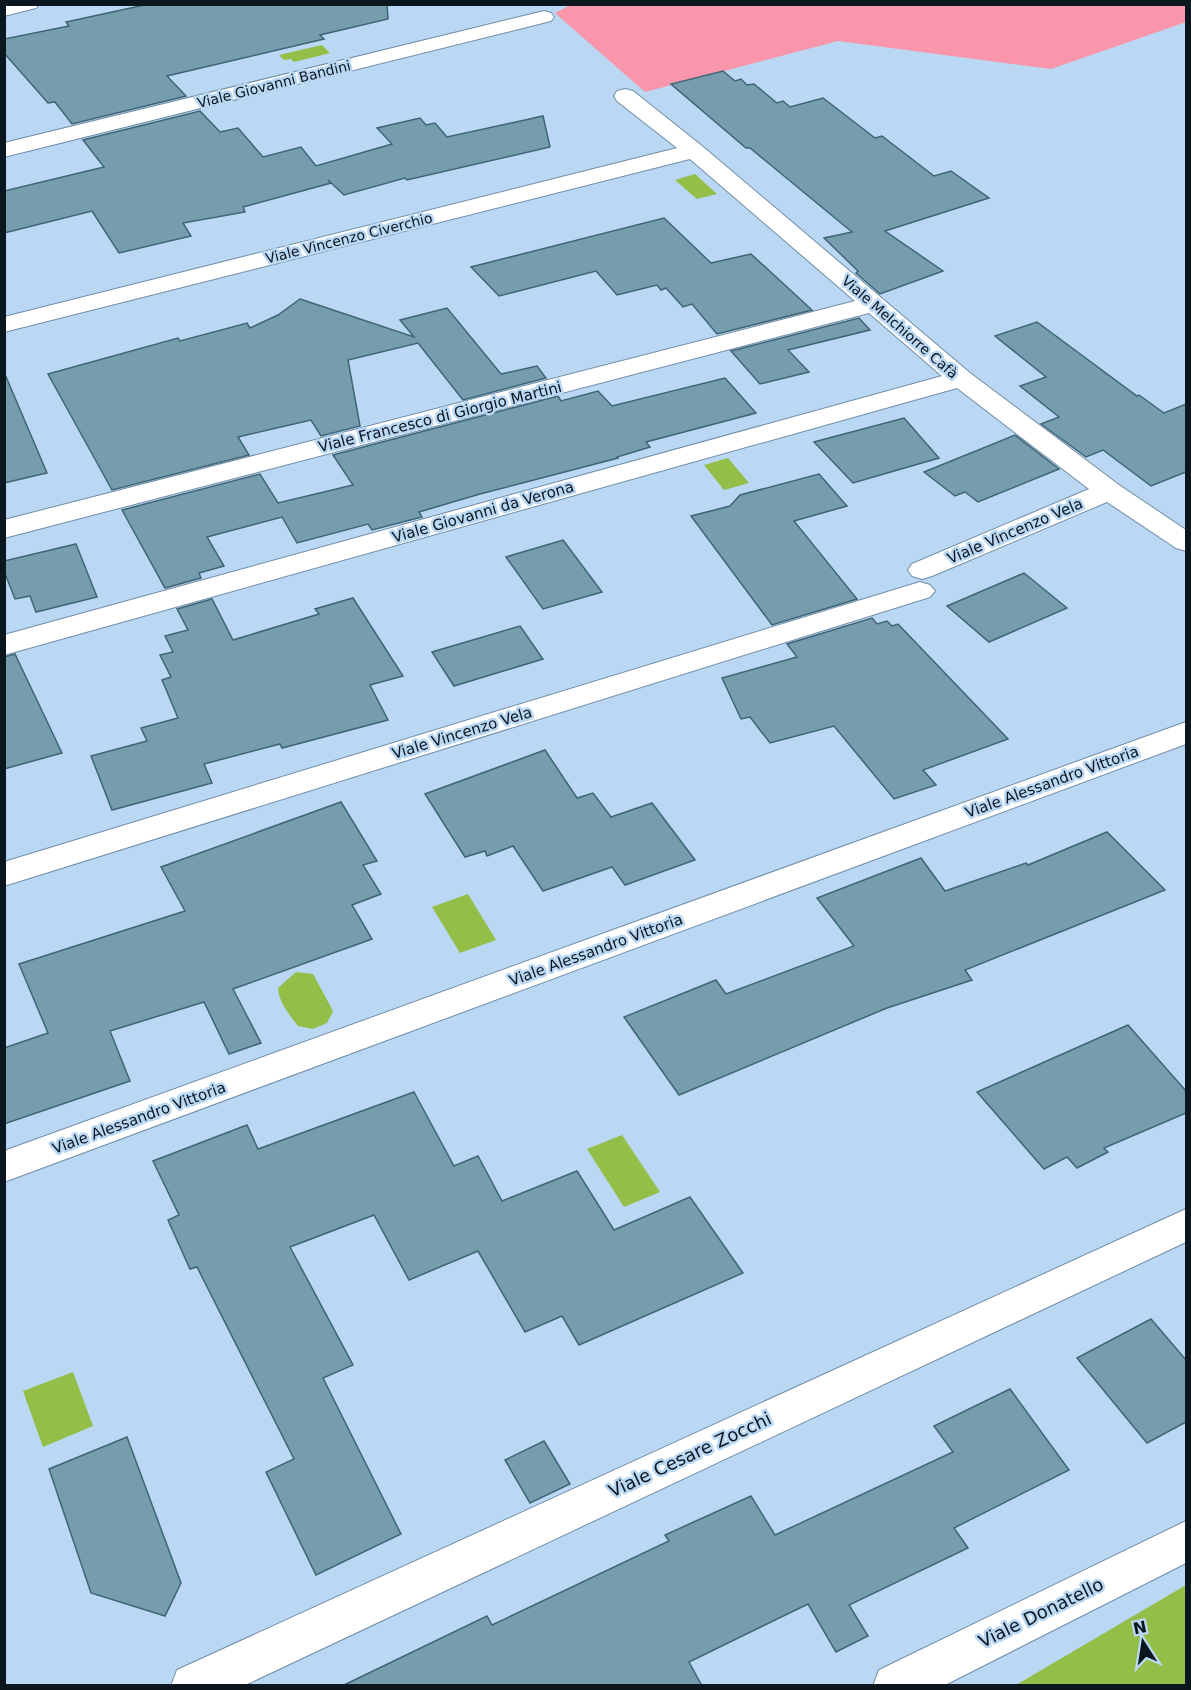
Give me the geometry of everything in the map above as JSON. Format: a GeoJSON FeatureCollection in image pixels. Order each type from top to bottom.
{"type":"FeatureCollection","features":[{"type":"Feature","properties":{"kind":"street"},"geometry":{"type":"LineString","coordinates":[[4,10],[28,4]]}},
{"type":"Feature","properties":{"kind":"street","name":"Viale Giovanni Bandini"},"geometry":{"type":"LineString","coordinates":[[4,150],[544,17]]}},
{"type":"Feature","properties":{"kind":"street","name":"Viale Melchiorre Cafà"},"geometry":{"type":"LineString","coordinates":[[625,96],[694,151],[961,379],[1109,491],[1186,542]]}},
{"type":"Feature","properties":{"kind":"street","name":"Viale Vincenzo Civerchio"},"geometry":{"type":"LineString","coordinates":[[4,325],[694,151]]}},
{"type":"Feature","properties":{"kind":"street","name":"Viale Francesco di Giorgio Martini"},"geometry":{"type":"LineString","coordinates":[[4,529],[875,304]]}},
{"type":"Feature","properties":{"kind":"street","name":"Viale Giovanni da Verona"},"geometry":{"type":"LineString","coordinates":[[4,645],[961,379]]}},
{"type":"Feature","properties":{"kind":"street","name":"Viale Vincenzo Vela"},"geometry":{"type":"LineString","coordinates":[[4,874],[921,581],[1109,491]]}},
{"type":"Feature","properties":{"kind":"street","name":"Viale Alessandro Vittoria"},"geometry":{"type":"LineString","coordinates":[[4,1167],[1186,733]]}},
{"type":"Feature","properties":{"kind":"street","name":"Viale Cesare Zocchi"},"geometry":{"type":"LineString","coordinates":[[194,1686],[1186,1225]]}},
{"type":"Feature","properties":{"kind":"street","name":"Viale Donatello"},"geometry":{"type":"LineString","coordinates":[[895,1686],[1186,1541]]}},
{"type":"Feature","properties":{"kind":"shaded area"},"geometry":{"type":"Polygon","coordinates":[[[572,4],[1186,4],[1186,22],[1051,69],[838,41],[645,92],[555,13],[572,4]]]}},
{"type":"Feature","properties":{"kind":"shaded area"},"geometry":{"type":"Polygon","coordinates":[[[322,45],[330,53],[294,62],[291,59],[284,60],[279,55],[322,45]]]}},
{"type":"Feature","properties":{"kind":"shaded area"},"geometry":{"type":"Polygon","coordinates":[[[695,174],[717,194],[697,199],[675,180],[695,174]]]}},
{"type":"Feature","properties":{"kind":"shaded area"},"geometry":{"type":"Polygon","coordinates":[[[728,458],[749,483],[724,490],[704,465],[728,458]]]}},
{"type":"Feature","properties":{"kind":"shaded area"},"geometry":{"type":"Polygon","coordinates":[[[468,894],[496,940],[460,953],[432,907],[468,894]]]}},
{"type":"Feature","properties":{"kind":"shaded area"},"geometry":{"type":"Polygon","coordinates":[[[296,972],[313,974],[333,1011],[327,1023],[313,1029],[298,1026],[285,1008],[278,988],[296,972]]]}},
{"type":"Feature","properties":{"kind":"shaded area"},"geometry":{"type":"Polygon","coordinates":[[[622,1135],[660,1192],[624,1207],[587,1149],[622,1135]]]}},
{"type":"Feature","properties":{"kind":"shaded area"},"geometry":{"type":"Polygon","coordinates":[[[73,1372],[93,1426],[43,1447],[23,1391],[73,1372]]]}},
{"type":"Feature","properties":{"kind":"shaded area"},"geometry":{"type":"Polygon","coordinates":[[[1186,1585],[1186,1685],[1016,1685],[1186,1585]]]}},
{"type":"Feature","properties":{"kind":"building"},"geometry":{"type":"Polygon","coordinates":[[[149,4],[387,4],[388,19],[320,35],[324,39],[167,76],[186,96],[72,124],[55,102],[48,103],[4,53],[4,39],[69,26],[66,22],[149,4]]]}},
{"type":"Feature","properties":{"kind":"building"},"geometry":{"type":"Polygon","coordinates":[[[723,71],[735,81],[741,79],[747,85],[754,84],[777,103],[783,101],[790,107],[823,98],[875,138],[882,136],[934,176],[951,171],[989,198],[885,231],[943,271],[880,294],[856,273],[858,271],[824,238],[852,232],[750,148],[746,148],[671,84],[723,71]]]}},
{"type":"Feature","properties":{"kind":"building"},"geometry":{"type":"Polygon","coordinates":[[[200,111],[220,132],[238,128],[263,157],[301,147],[316,166],[392,144],[377,128],[420,118],[426,125],[435,123],[447,137],[543,116],[550,147],[407,180],[405,178],[344,195],[328,180],[331,183],[243,207],[245,212],[183,223],[191,236],[119,253],[92,211],[4,233],[4,191],[104,167],[83,140],[200,111]]]}},
{"type":"Feature","properties":{"kind":"building"},"geometry":{"type":"Polygon","coordinates":[[[664,218],[711,263],[751,254],[812,310],[717,334],[692,304],[683,307],[666,288],[661,290],[657,285],[617,295],[596,271],[499,296],[471,267],[664,218]]]}},
{"type":"Feature","properties":{"kind":"building"},"geometry":{"type":"Polygon","coordinates":[[[300,299],[414,337],[400,320],[447,308],[501,374],[537,366],[546,378],[463,400],[418,343],[348,360],[360,426],[321,436],[311,420],[238,437],[249,455],[112,490],[48,374],[178,338],[180,341],[247,323],[250,328],[278,315],[300,299]]]}},
{"type":"Feature","properties":{"kind":"building"},"geometry":{"type":"Polygon","coordinates":[[[859,318],[870,330],[788,350],[809,372],[760,384],[731,351],[859,318]]]}},
{"type":"Feature","properties":{"kind":"building"},"geometry":{"type":"Polygon","coordinates":[[[1037,322],[1137,396],[1139,395],[1164,413],[1186,404],[1186,472],[1151,486],[1103,450],[1086,457],[1041,424],[1059,417],[1020,386],[1046,377],[995,336],[1037,322]]]}},
{"type":"Feature","properties":{"kind":"building"},"geometry":{"type":"Polygon","coordinates":[[[4,372],[47,473],[4,483],[4,372]]]}},
{"type":"Feature","properties":{"kind":"building"},"geometry":{"type":"Polygon","coordinates":[[[725,378],[756,413],[646,442],[650,447],[618,458],[480,494],[419,512],[422,517],[372,530],[368,524],[297,543],[282,517],[207,537],[224,566],[199,573],[201,578],[165,588],[122,510],[260,474],[278,503],[353,485],[333,455],[558,396],[561,401],[598,391],[612,406],[725,378]]]}},
{"type":"Feature","properties":{"kind":"building"},"geometry":{"type":"Polygon","coordinates":[[[904,418],[939,458],[853,483],[814,442],[904,418]]]}},
{"type":"Feature","properties":{"kind":"building"},"geometry":{"type":"Polygon","coordinates":[[[1015,435],[1059,469],[978,502],[965,492],[955,496],[924,472],[1015,435]]]}},
{"type":"Feature","properties":{"kind":"building"},"geometry":{"type":"Polygon","coordinates":[[[819,474],[847,506],[794,521],[857,599],[772,625],[691,516],[730,506],[740,495],[819,474]]]}},
{"type":"Feature","properties":{"kind":"building"},"geometry":{"type":"Polygon","coordinates":[[[563,540],[602,592],[543,609],[506,557],[563,540]]]}},
{"type":"Feature","properties":{"kind":"building"},"geometry":{"type":"Polygon","coordinates":[[[76,544],[97,597],[36,612],[30,596],[15,599],[4,571],[4,561],[76,544]]]}},
{"type":"Feature","properties":{"kind":"building"},"geometry":{"type":"Polygon","coordinates":[[[1024,573],[1067,608],[989,642],[947,606],[1024,573]]]}},
{"type":"Feature","properties":{"kind":"building"},"geometry":{"type":"Polygon","coordinates":[[[353,598],[403,676],[370,685],[388,720],[282,748],[280,744],[204,764],[212,783],[112,810],[91,756],[147,741],[141,728],[178,718],[162,680],[171,677],[160,655],[173,652],[165,636],[188,630],[177,609],[212,599],[233,640],[319,614],[315,609],[353,598]]]}},
{"type":"Feature","properties":{"kind":"building"},"geometry":{"type":"Polygon","coordinates":[[[872,618],[877,624],[887,621],[892,626],[898,624],[1008,739],[923,770],[936,785],[894,799],[834,726],[770,743],[750,717],[741,719],[722,678],[797,657],[787,644],[872,618]]]}},
{"type":"Feature","properties":{"kind":"building"},"geometry":{"type":"Polygon","coordinates":[[[520,626],[543,659],[454,686],[432,652],[520,626]]]}},
{"type":"Feature","properties":{"kind":"building"},"geometry":{"type":"Polygon","coordinates":[[[15,654],[62,753],[4,769],[4,657],[15,654]]]}},
{"type":"Feature","properties":{"kind":"building"},"geometry":{"type":"Polygon","coordinates":[[[545,750],[577,798],[593,793],[611,817],[652,803],[695,860],[625,885],[612,867],[543,891],[513,846],[487,856],[485,851],[465,857],[425,794],[545,750]]]}},
{"type":"Feature","properties":{"kind":"building"},"geometry":{"type":"Polygon","coordinates":[[[341,802],[377,861],[363,865],[381,894],[352,905],[372,939],[233,989],[261,1043],[229,1054],[204,1002],[110,1031],[130,1081],[4,1124],[4,1048],[48,1033],[19,964],[185,911],[161,867],[341,802]]]}},
{"type":"Feature","properties":{"kind":"building"},"geometry":{"type":"Polygon","coordinates":[[[1107,832],[1165,890],[965,970],[972,980],[887,1008],[679,1095],[624,1017],[716,980],[726,994],[854,946],[817,898],[921,858],[945,891],[1026,863],[1028,865],[1107,832]]]}},
{"type":"Feature","properties":{"kind":"building"},"geometry":{"type":"Polygon","coordinates":[[[1128,1025],[1186,1091],[1186,1113],[1104,1148],[1108,1152],[1077,1168],[1067,1157],[1044,1169],[977,1092],[1128,1025]]]}},
{"type":"Feature","properties":{"kind":"building"},"geometry":{"type":"Polygon","coordinates":[[[414,1092],[454,1166],[478,1156],[502,1201],[577,1171],[614,1230],[690,1197],[743,1273],[579,1345],[562,1316],[525,1332],[478,1251],[409,1280],[374,1215],[290,1247],[353,1365],[323,1378],[401,1534],[316,1575],[266,1472],[294,1459],[197,1267],[190,1269],[168,1220],[179,1215],[153,1161],[247,1125],[258,1149],[414,1092]]]}},
{"type":"Feature","properties":{"kind":"building"},"geometry":{"type":"Polygon","coordinates":[[[1151,1319],[1186,1360],[1186,1422],[1147,1443],[1077,1358],[1151,1319]]]}},
{"type":"Feature","properties":{"kind":"building"},"geometry":{"type":"Polygon","coordinates":[[[1010,1389],[1069,1470],[954,1528],[968,1548],[849,1605],[868,1636],[836,1652],[808,1604],[689,1662],[702,1686],[342,1686],[487,1616],[492,1625],[669,1541],[665,1535],[751,1496],[775,1535],[953,1452],[934,1426],[1010,1389]]]}},
{"type":"Feature","properties":{"kind":"building"},"geometry":{"type":"Polygon","coordinates":[[[127,1437],[181,1583],[165,1616],[91,1593],[49,1469],[127,1437]]]}},
{"type":"Feature","properties":{"kind":"building"},"geometry":{"type":"Polygon","coordinates":[[[544,1441],[570,1484],[530,1503],[505,1460],[544,1441]]]}}]}
